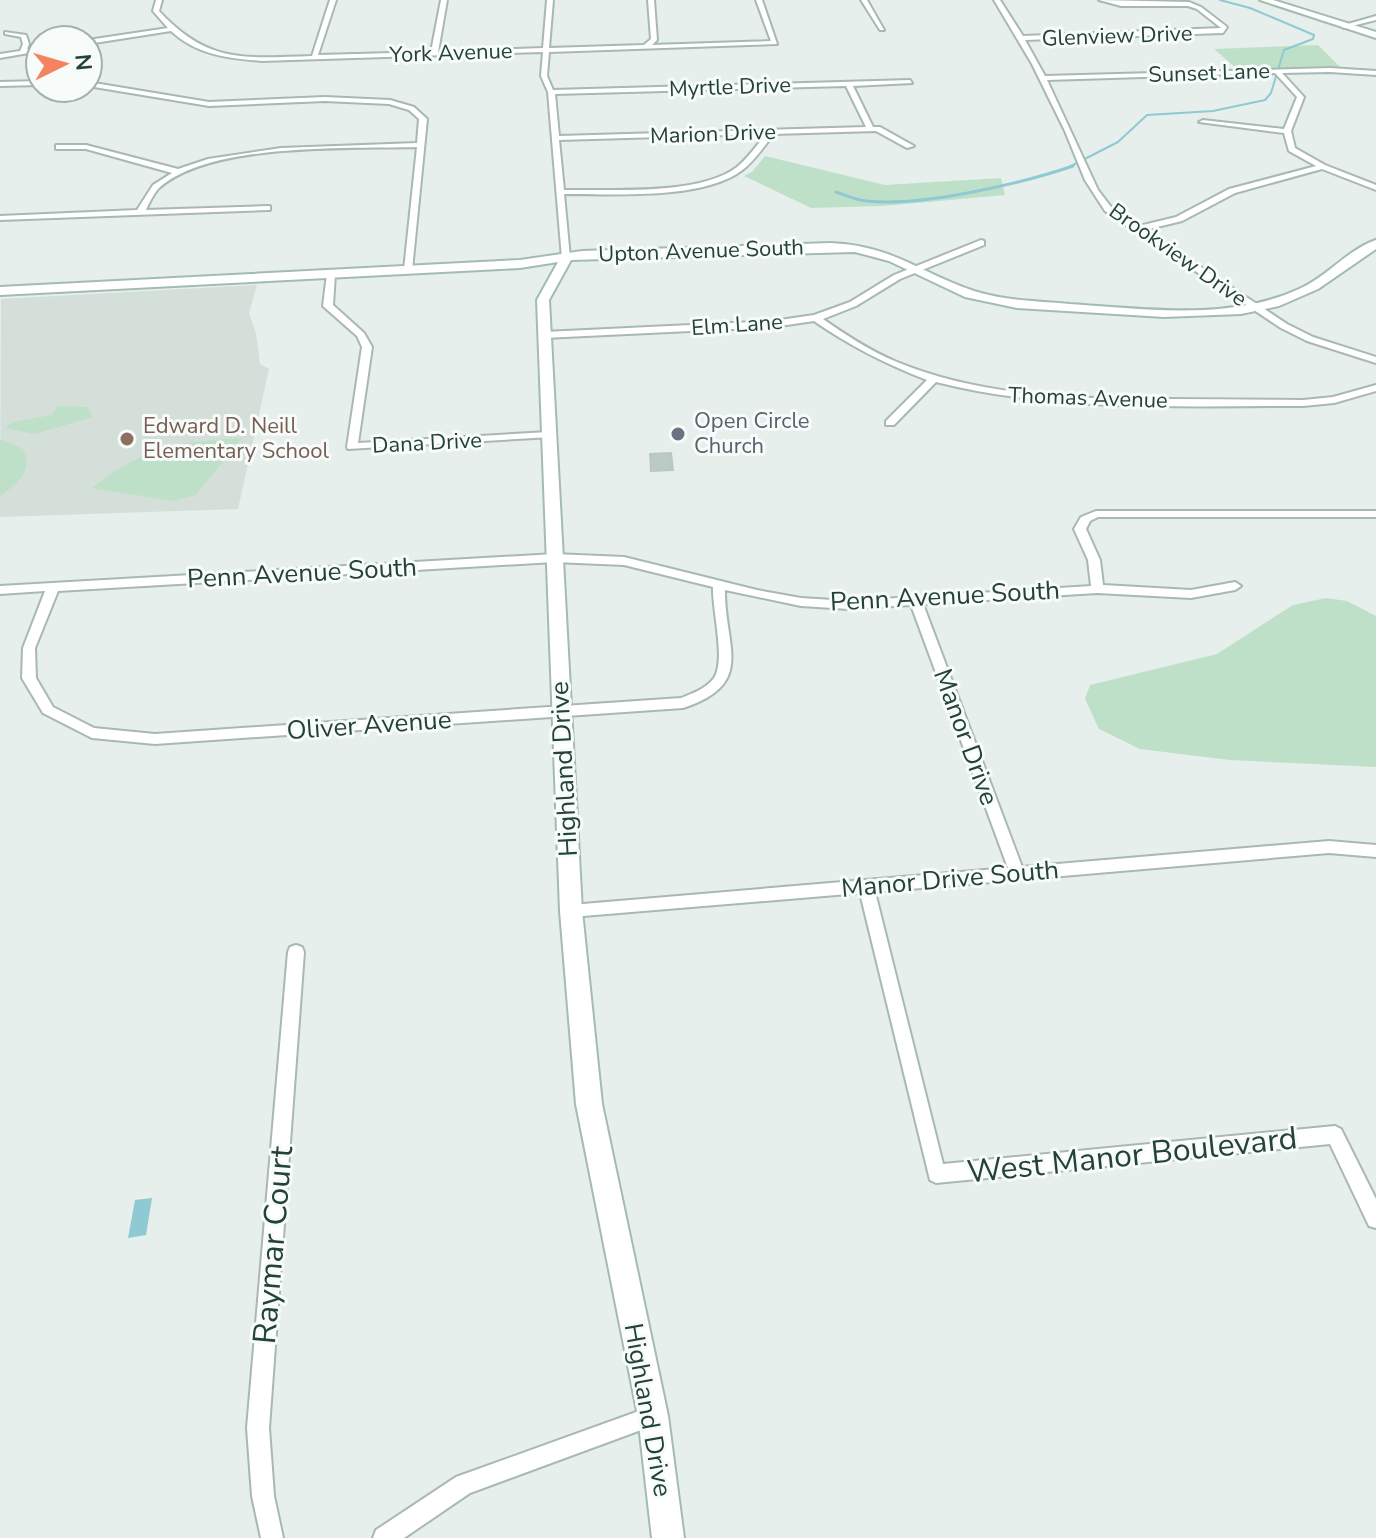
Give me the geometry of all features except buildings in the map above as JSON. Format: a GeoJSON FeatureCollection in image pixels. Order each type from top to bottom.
{"type":"FeatureCollection","features":[{"type":"Feature","properties":{"kind":"street"},"geometry":{"type":"LineString","coordinates":[[159,0],[156,11],[171,29]]}},
{"type":"Feature","properties":{"kind":"street"},"geometry":{"type":"LineString","coordinates":[[314,58],[333,0]]}},
{"type":"Feature","properties":{"kind":"street"},"geometry":{"type":"LineString","coordinates":[[434,54],[444,0]]}},
{"type":"Feature","properties":{"kind":"street"},"geometry":{"type":"LineString","coordinates":[[550,0],[544,76],[551,92],[566,258]]}},
{"type":"Feature","properties":{"kind":"street"},"geometry":{"type":"LineString","coordinates":[[647,46],[654,40],[651,0]]}},
{"type":"Feature","properties":{"kind":"street","name":"York Avenue"},"geometry":{"type":"LineString","coordinates":[[171,29],[188,44],[217,54],[261,59],[775,43],[759,0]]}},
{"type":"Feature","properties":{"kind":"street"},"geometry":{"type":"LineString","coordinates":[[864,0],[882,29]]}},
{"type":"Feature","properties":{"kind":"street","name":"Brookview Drive"},"geometry":{"type":"LineString","coordinates":[[997,0],[1022,38],[1071,133],[1092,190],[1108,209],[1254,307],[1310,339],[1376,360]]}},
{"type":"Feature","properties":{"kind":"street","name":"Glenview Drive"},"geometry":{"type":"LineString","coordinates":[[1022,38],[1223,31],[1224,27],[1189,4],[1121,4],[1102,0]]}},
{"type":"Feature","properties":{"kind":"street"},"geometry":{"type":"LineString","coordinates":[[1264,0],[1376,35]]}},
{"type":"Feature","properties":{"kind":"street"},"geometry":{"type":"LineString","coordinates":[[1344,26],[1376,18]]}},
{"type":"Feature","properties":{"kind":"street"},"geometry":{"type":"LineString","coordinates":[[104,39],[171,29]]}},
{"type":"Feature","properties":{"kind":"street"},"geometry":{"type":"LineString","coordinates":[[0,56],[23,52],[24,36],[7,33]]}},
{"type":"Feature","properties":{"kind":"street"},"geometry":{"type":"LineString","coordinates":[[1276,71],[1301,97],[1287,131],[1292,149],[1322,167],[1376,188]]}},
{"type":"Feature","properties":{"kind":"street","name":"Sunset Lane"},"geometry":{"type":"LineString","coordinates":[[1043,78],[1276,71],[1376,73]]}},
{"type":"Feature","properties":{"kind":"street","name":"Myrtle Drive"},"geometry":{"type":"LineString","coordinates":[[551,92],[910,82]]}},
{"type":"Feature","properties":{"kind":"street"},"geometry":{"type":"LineString","coordinates":[[0,84],[24,83]]}},
{"type":"Feature","properties":{"kind":"street"},"geometry":{"type":"LineString","coordinates":[[848,83],[870,129],[877,129],[910,146]]}},
{"type":"Feature","properties":{"kind":"street"},"geometry":{"type":"LineString","coordinates":[[104,87],[178,101],[214,104],[385,100],[407,104],[421,112],[408,270]]}},
{"type":"Feature","properties":{"kind":"street"},"geometry":{"type":"LineString","coordinates":[[1203,122],[1287,131]]}},
{"type":"Feature","properties":{"kind":"street","name":"Marion Drive"},"geometry":{"type":"LineString","coordinates":[[555,138],[870,129]]}},
{"type":"Feature","properties":{"kind":"street"},"geometry":{"type":"LineString","coordinates":[[560,192],[676,188],[712,182],[738,169],[772,132]]}},
{"type":"Feature","properties":{"kind":"street"},"geometry":{"type":"LineString","coordinates":[[140,213],[154,189],[179,172],[214,160],[253,153],[420,145]]}},
{"type":"Feature","properties":{"kind":"street"},"geometry":{"type":"LineString","coordinates":[[59,147],[86,147],[179,172]]}},
{"type":"Feature","properties":{"kind":"street"},"geometry":{"type":"LineString","coordinates":[[1137,229],[1179,219],[1232,191],[1322,167]]}},
{"type":"Feature","properties":{"kind":"street"},"geometry":{"type":"LineString","coordinates":[[0,218],[267,208]]}},
{"type":"Feature","properties":{"kind":"street","name":"Elm Lane"},"geometry":{"type":"LineString","coordinates":[[544,335],[773,324],[816,318],[853,304],[917,268],[981,243]]}},
{"type":"Feature","properties":{"kind":"street","name":"Upton Avenue South"},"geometry":{"type":"LineString","coordinates":[[0,291],[520,264],[566,258],[831,247],[876,252],[970,294],[1017,304],[1202,313],[1254,307],[1305,292],[1376,244]]}},
{"type":"Feature","properties":{"kind":"street","name":"Highland Drive"},"geometry":{"type":"LineString","coordinates":[[566,258],[543,300],[571,911],[589,1104],[653,1416],[668,1538]]}},
{"type":"Feature","properties":{"kind":"street","name":"Dana Drive"},"geometry":{"type":"LineString","coordinates":[[331,274],[328,306],[361,335],[367,347],[352,447],[548,435]]}},
{"type":"Feature","properties":{"kind":"street","name":"Thomas Avenue"},"geometry":{"type":"LineString","coordinates":[[816,318],[862,351],[932,380],[993,394],[1051,401],[1303,403],[1334,400],[1376,388]]}},
{"type":"Feature","properties":{"kind":"street"},"geometry":{"type":"LineString","coordinates":[[890,423],[932,380]]}},
{"type":"Feature","properties":{"kind":"street","name":"Penn Avenue South"},"geometry":{"type":"LineString","coordinates":[[0,590],[554,558],[624,561],[801,602],[849,605],[1097,589],[1094,560],[1080,529],[1085,519],[1096,514],[1376,514]]}},
{"type":"Feature","properties":{"kind":"street","name":"Oliver Avenue"},"geometry":{"type":"LineString","coordinates":[[53,587],[29,648],[29,678],[48,710],[92,733],[155,739],[683,703],[706,696],[720,684],[727,663],[716,603],[719,583]]}},
{"type":"Feature","properties":{"kind":"street"},"geometry":{"type":"LineString","coordinates":[[1097,589],[1191,594],[1235,586]]}},
{"type":"Feature","properties":{"kind":"street","name":"Manor Drive"},"geometry":{"type":"LineString","coordinates":[[916,601],[1017,873]]}},
{"type":"Feature","properties":{"kind":"street","name":"Manor Drive South"},"geometry":{"type":"LineString","coordinates":[[571,911],[1329,847],[1376,851]]}},
{"type":"Feature","properties":{"kind":"street","name":"West Manor Boulevard"},"geometry":{"type":"LineString","coordinates":[[866,887],[936,1174],[1335,1135],[1376,1219]]}},
{"type":"Feature","properties":{"kind":"street","name":"Raymar Court"},"geometry":{"type":"LineString","coordinates":[[272,1538],[263,1496],[258,1428],[296,952]]}},
{"type":"Feature","properties":{"kind":"street"},"geometry":{"type":"LineString","coordinates":[[384,1538],[464,1485],[653,1416]]}},
{"type":"Feature","properties":{"kind":"shaded area","name":"Edward D. Neill Elementary School"},"geometry":{"type":"Polygon","coordinates":[[[257,285],[249,313],[256,333],[260,364],[269,369],[238,509],[0,517],[1,299],[257,285]]]}},
{"type":"Feature","properties":{"kind":"green space"},"geometry":{"type":"Polygon","coordinates":[[[1318,45],[1340,67],[1237,69],[1214,49],[1318,45]]]}},
{"type":"Feature","properties":{"kind":"green space"},"geometry":{"type":"Polygon","coordinates":[[[765,156],[885,185],[1001,178],[1005,195],[883,206],[811,208],[744,176],[752,172],[765,156]]]}},
{"type":"Feature","properties":{"kind":"green space"},"geometry":{"type":"Polygon","coordinates":[[[58,406],[87,407],[93,417],[35,434],[5,428],[13,422],[51,415],[58,406]]]}},
{"type":"Feature","properties":{"kind":"green space"},"geometry":{"type":"Polygon","coordinates":[[[242,438],[196,495],[173,501],[92,488],[110,474],[162,449],[199,441],[242,438]]]}},
{"type":"Feature","properties":{"kind":"green space"},"geometry":{"type":"Polygon","coordinates":[[[0,439],[23,449],[26,464],[18,482],[0,496],[0,439]]]}},
{"type":"Feature","properties":{"kind":"green space"},"geometry":{"type":"Polygon","coordinates":[[[1326,598],[1347,601],[1376,616],[1376,767],[1230,760],[1140,749],[1099,729],[1085,699],[1090,685],[1217,654],[1293,605],[1326,598]]]}},
{"type":"Feature","properties":{"kind":"water"},"geometry":{"type":"Polygon","coordinates":[[[152,1198],[146,1235],[128,1238],[135,1200],[152,1198]]]}},
{"type":"Feature","properties":{"kind":"waterway"},"geometry":{"type":"LineString","coordinates":[[1068,167],[1118,142],[1147,115],[1213,111],[1265,100],[1271,93],[1284,50],[1313,39],[1314,35],[1250,8],[1220,0]]}},
{"type":"Feature","properties":{"kind":"waterway"},"geometry":{"type":"LineString","coordinates":[[1068,167],[1073,166]]}},
{"type":"Feature","properties":{"kind":"waterway"},"geometry":{"type":"LineString","coordinates":[[836,192],[866,201],[914,201],[999,187],[1068,167]]}},
{"type":"Feature","properties":{"kind":"place","name":"Open Circle Church"},"geometry":{"type":"Point","coordinates":[678,434]}},
{"type":"Feature","properties":{"kind":"place","name":"Edward D. Neill Elementary School"},"geometry":{"type":"Point","coordinates":[127,439]}}]}
